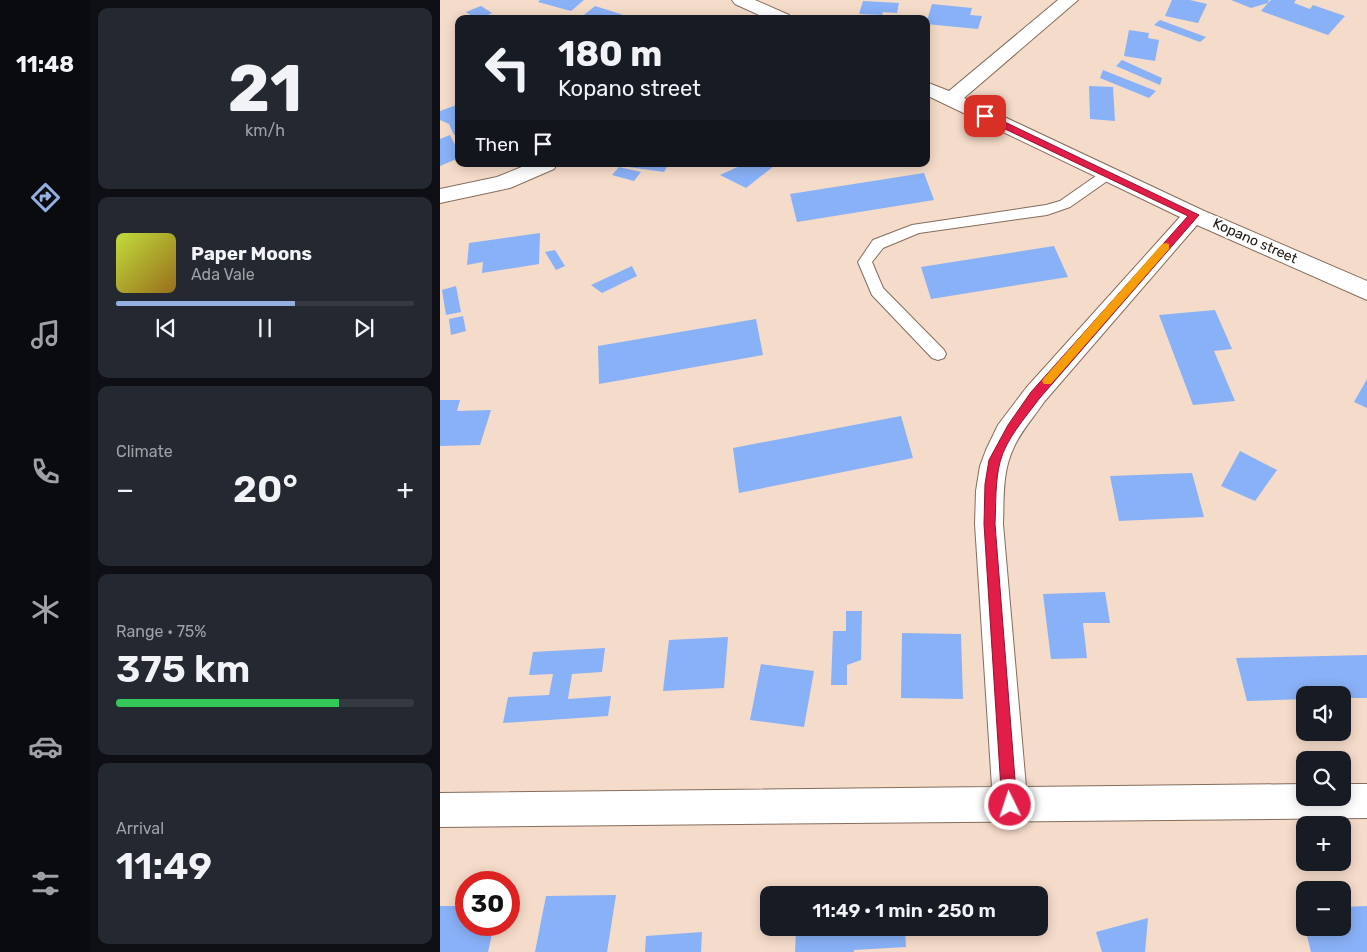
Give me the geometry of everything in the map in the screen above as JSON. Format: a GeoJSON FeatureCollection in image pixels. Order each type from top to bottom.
{"type":"FeatureCollection","features":[{"type":"Feature","properties":{"kind":"street"},"geometry":{"type":"LineString","coordinates":[[741,0],[771,15]]}},
{"type":"Feature","properties":{"kind":"street"},"geometry":{"type":"LineString","coordinates":[[950,100],[1069,0]]}},
{"type":"Feature","properties":{"kind":"street","name":"Kopano street"},"geometry":{"type":"LineString","coordinates":[[930,90],[1194,215],[1367,291]]}},
{"type":"Feature","properties":{"kind":"street"},"geometry":{"type":"LineString","coordinates":[[440,196],[502,183],[540,167]]}},
{"type":"Feature","properties":{"kind":"street"},"geometry":{"type":"LineString","coordinates":[[1010,805],[990,524],[990,484],[995,460],[1012,428],[1035,396],[1194,215]]}},
{"type":"Feature","properties":{"kind":"street"},"geometry":{"type":"LineString","coordinates":[[440,810],[1367,801]]}},
{"type":"Feature","properties":{"kind":"lane"},"geometry":{"type":"LineString","coordinates":[[938,354],[877,290],[865,262],[878,244],[917,228],[1047,210],[1065,204],[1108,174]]}},
{"type":"Feature","properties":{"kind":"building"},"geometry":{"type":"Polygon","coordinates":[[[540,0],[584,0],[571,11],[538,2],[540,0]]]}},
{"type":"Feature","properties":{"kind":"building"},"geometry":{"type":"Polygon","coordinates":[[[1172,0],[1190,0],[1207,4],[1198,23],[1165,16],[1172,0]]]}},
{"type":"Feature","properties":{"kind":"building"},"geometry":{"type":"Polygon","coordinates":[[[1231,0],[1269,0],[1268,3],[1251,8],[1231,0]]]}},
{"type":"Feature","properties":{"kind":"building"},"geometry":{"type":"Polygon","coordinates":[[[1271,0],[1296,0],[1294,3],[1310,9],[1313,5],[1345,16],[1328,35],[1261,11],[1271,0]]]}},
{"type":"Feature","properties":{"kind":"building"},"geometry":{"type":"Polygon","coordinates":[[[863,1],[899,3],[897,13],[883,12],[882,15],[859,14],[863,1]]]}},
{"type":"Feature","properties":{"kind":"building"},"geometry":{"type":"Polygon","coordinates":[[[932,4],[972,8],[970,15],[982,16],[978,29],[930,24],[929,15],[932,4]]]}},
{"type":"Feature","properties":{"kind":"building"},"geometry":{"type":"Polygon","coordinates":[[[481,6],[492,13],[488,15],[470,15],[466,12],[481,6]]]}},
{"type":"Feature","properties":{"kind":"building"},"geometry":{"type":"Polygon","coordinates":[[[595,6],[624,15],[584,15],[595,6]]]}},
{"type":"Feature","properties":{"kind":"building"},"geometry":{"type":"Polygon","coordinates":[[[1160,20],[1206,37],[1200,42],[1154,25],[1160,20]]]}},
{"type":"Feature","properties":{"kind":"building"},"geometry":{"type":"Polygon","coordinates":[[[1129,30],[1149,33],[1148,38],[1159,40],[1155,61],[1124,56],[1129,30]]]}},
{"type":"Feature","properties":{"kind":"building"},"geometry":{"type":"Polygon","coordinates":[[[1122,60],[1162,78],[1160,85],[1116,66],[1122,60]]]}},
{"type":"Feature","properties":{"kind":"building"},"geometry":{"type":"Polygon","coordinates":[[[1103,70],[1156,91],[1149,98],[1100,78],[1103,70]]]}},
{"type":"Feature","properties":{"kind":"building"},"geometry":{"type":"Polygon","coordinates":[[[1089,86],[1113,87],[1115,121],[1090,119],[1089,86]]]}},
{"type":"Feature","properties":{"kind":"building"},"geometry":{"type":"Polygon","coordinates":[[[455,105],[455,135],[449,124],[440,120],[440,111],[455,105]]]}},
{"type":"Feature","properties":{"kind":"building"},"geometry":{"type":"Polygon","coordinates":[[[450,135],[455,145],[455,160],[440,166],[440,139],[450,135]]]}},
{"type":"Feature","properties":{"kind":"building"},"geometry":{"type":"Polygon","coordinates":[[[619,167],[641,172],[634,181],[612,175],[619,167]]]}},
{"type":"Feature","properties":{"kind":"building"},"geometry":{"type":"Polygon","coordinates":[[[628,167],[667,167],[664,172],[628,167]]]}},
{"type":"Feature","properties":{"kind":"building"},"geometry":{"type":"Polygon","coordinates":[[[737,167],[773,167],[746,188],[720,175],[737,167]]]}},
{"type":"Feature","properties":{"kind":"building"},"geometry":{"type":"Polygon","coordinates":[[[924,173],[934,200],[797,222],[790,194],[924,173]]]}},
{"type":"Feature","properties":{"kind":"building"},"geometry":{"type":"Polygon","coordinates":[[[540,233],[539,264],[482,273],[483,262],[467,265],[469,243],[540,233]]]}},
{"type":"Feature","properties":{"kind":"building"},"geometry":{"type":"Polygon","coordinates":[[[1054,246],[1068,277],[931,299],[921,267],[1054,246]]]}},
{"type":"Feature","properties":{"kind":"building"},"geometry":{"type":"Polygon","coordinates":[[[555,250],[565,266],[556,270],[545,252],[555,250]]]}},
{"type":"Feature","properties":{"kind":"building"},"geometry":{"type":"Polygon","coordinates":[[[632,266],[637,276],[602,293],[591,285],[632,266]]]}},
{"type":"Feature","properties":{"kind":"building"},"geometry":{"type":"Polygon","coordinates":[[[456,286],[461,312],[446,315],[442,290],[456,286]]]}},
{"type":"Feature","properties":{"kind":"building"},"geometry":{"type":"Polygon","coordinates":[[[1215,310],[1232,349],[1214,351],[1235,401],[1193,405],[1159,315],[1215,310]]]}},
{"type":"Feature","properties":{"kind":"building"},"geometry":{"type":"Polygon","coordinates":[[[463,316],[466,331],[451,335],[449,319],[463,316]]]}},
{"type":"Feature","properties":{"kind":"building"},"geometry":{"type":"Polygon","coordinates":[[[756,319],[763,355],[599,384],[598,346],[756,319]]]}},
{"type":"Feature","properties":{"kind":"building"},"geometry":{"type":"Polygon","coordinates":[[[1367,379],[1367,408],[1354,402],[1367,379]]]}},
{"type":"Feature","properties":{"kind":"building"},"geometry":{"type":"Polygon","coordinates":[[[440,400],[460,400],[457,411],[491,410],[480,445],[440,446],[440,400]]]}},
{"type":"Feature","properties":{"kind":"building"},"geometry":{"type":"Polygon","coordinates":[[[901,416],[913,458],[739,493],[733,448],[901,416]]]}},
{"type":"Feature","properties":{"kind":"building"},"geometry":{"type":"Polygon","coordinates":[[[1240,451],[1277,470],[1255,501],[1221,486],[1240,451]]]}},
{"type":"Feature","properties":{"kind":"building"},"geometry":{"type":"Polygon","coordinates":[[[1192,473],[1204,517],[1119,521],[1110,476],[1192,473]]]}},
{"type":"Feature","properties":{"kind":"building"},"geometry":{"type":"Polygon","coordinates":[[[1105,592],[1110,623],[1083,623],[1087,658],[1051,659],[1043,594],[1105,592]]]}},
{"type":"Feature","properties":{"kind":"building"},"geometry":{"type":"Polygon","coordinates":[[[846,611],[862,611],[861,660],[847,665],[847,685],[831,685],[833,631],[846,631],[846,611]]]}},
{"type":"Feature","properties":{"kind":"building"},"geometry":{"type":"Polygon","coordinates":[[[902,633],[961,634],[963,699],[901,698],[902,633]]]}},
{"type":"Feature","properties":{"kind":"building"},"geometry":{"type":"Polygon","coordinates":[[[728,637],[724,688],[663,691],[669,640],[728,637]]]}},
{"type":"Feature","properties":{"kind":"building"},"geometry":{"type":"Polygon","coordinates":[[[605,648],[602,672],[572,674],[568,699],[611,696],[608,716],[503,723],[508,697],[549,695],[553,674],[529,675],[533,652],[605,648]]]}},
{"type":"Feature","properties":{"kind":"building"},"geometry":{"type":"Polygon","coordinates":[[[1367,655],[1367,698],[1351,698],[1351,686],[1296,686],[1296,699],[1247,701],[1236,658],[1367,655]]]}},
{"type":"Feature","properties":{"kind":"building"},"geometry":{"type":"Polygon","coordinates":[[[761,664],[814,671],[804,727],[750,720],[761,664]]]}},
{"type":"Feature","properties":{"kind":"building"},"geometry":{"type":"Polygon","coordinates":[[[616,895],[607,952],[535,952],[546,896],[616,895]]]}},
{"type":"Feature","properties":{"kind":"building"},"geometry":{"type":"Polygon","coordinates":[[[440,906],[455,906],[455,936],[492,936],[488,952],[440,952],[440,906]]]}},
{"type":"Feature","properties":{"kind":"building"},"geometry":{"type":"Polygon","coordinates":[[[1367,906],[1367,952],[1311,952],[1307,936],[1351,936],[1351,907],[1367,906]]]}},
{"type":"Feature","properties":{"kind":"building"},"geometry":{"type":"Polygon","coordinates":[[[1148,918],[1145,952],[1102,952],[1096,932],[1148,918]]]}},
{"type":"Feature","properties":{"kind":"building"},"geometry":{"type":"Polygon","coordinates":[[[702,932],[701,952],[645,952],[646,936],[702,932]]]}},
{"type":"Feature","properties":{"kind":"building"},"geometry":{"type":"Polygon","coordinates":[[[796,936],[905,936],[906,947],[854,950],[854,952],[795,952],[796,936]]]}},
{"type":"Feature","properties":{"kind":"slow traffic"},"geometry":{"type":"LineString","coordinates":[[1047,381],[1166,247]]}},
{"type":"Feature","properties":{"kind":"route"},"geometry":{"type":"LineString","coordinates":[[985,116],[1194,215],[1035,396],[1000,447],[995,460],[990,484],[990,524],[1010,805]]}}]}
